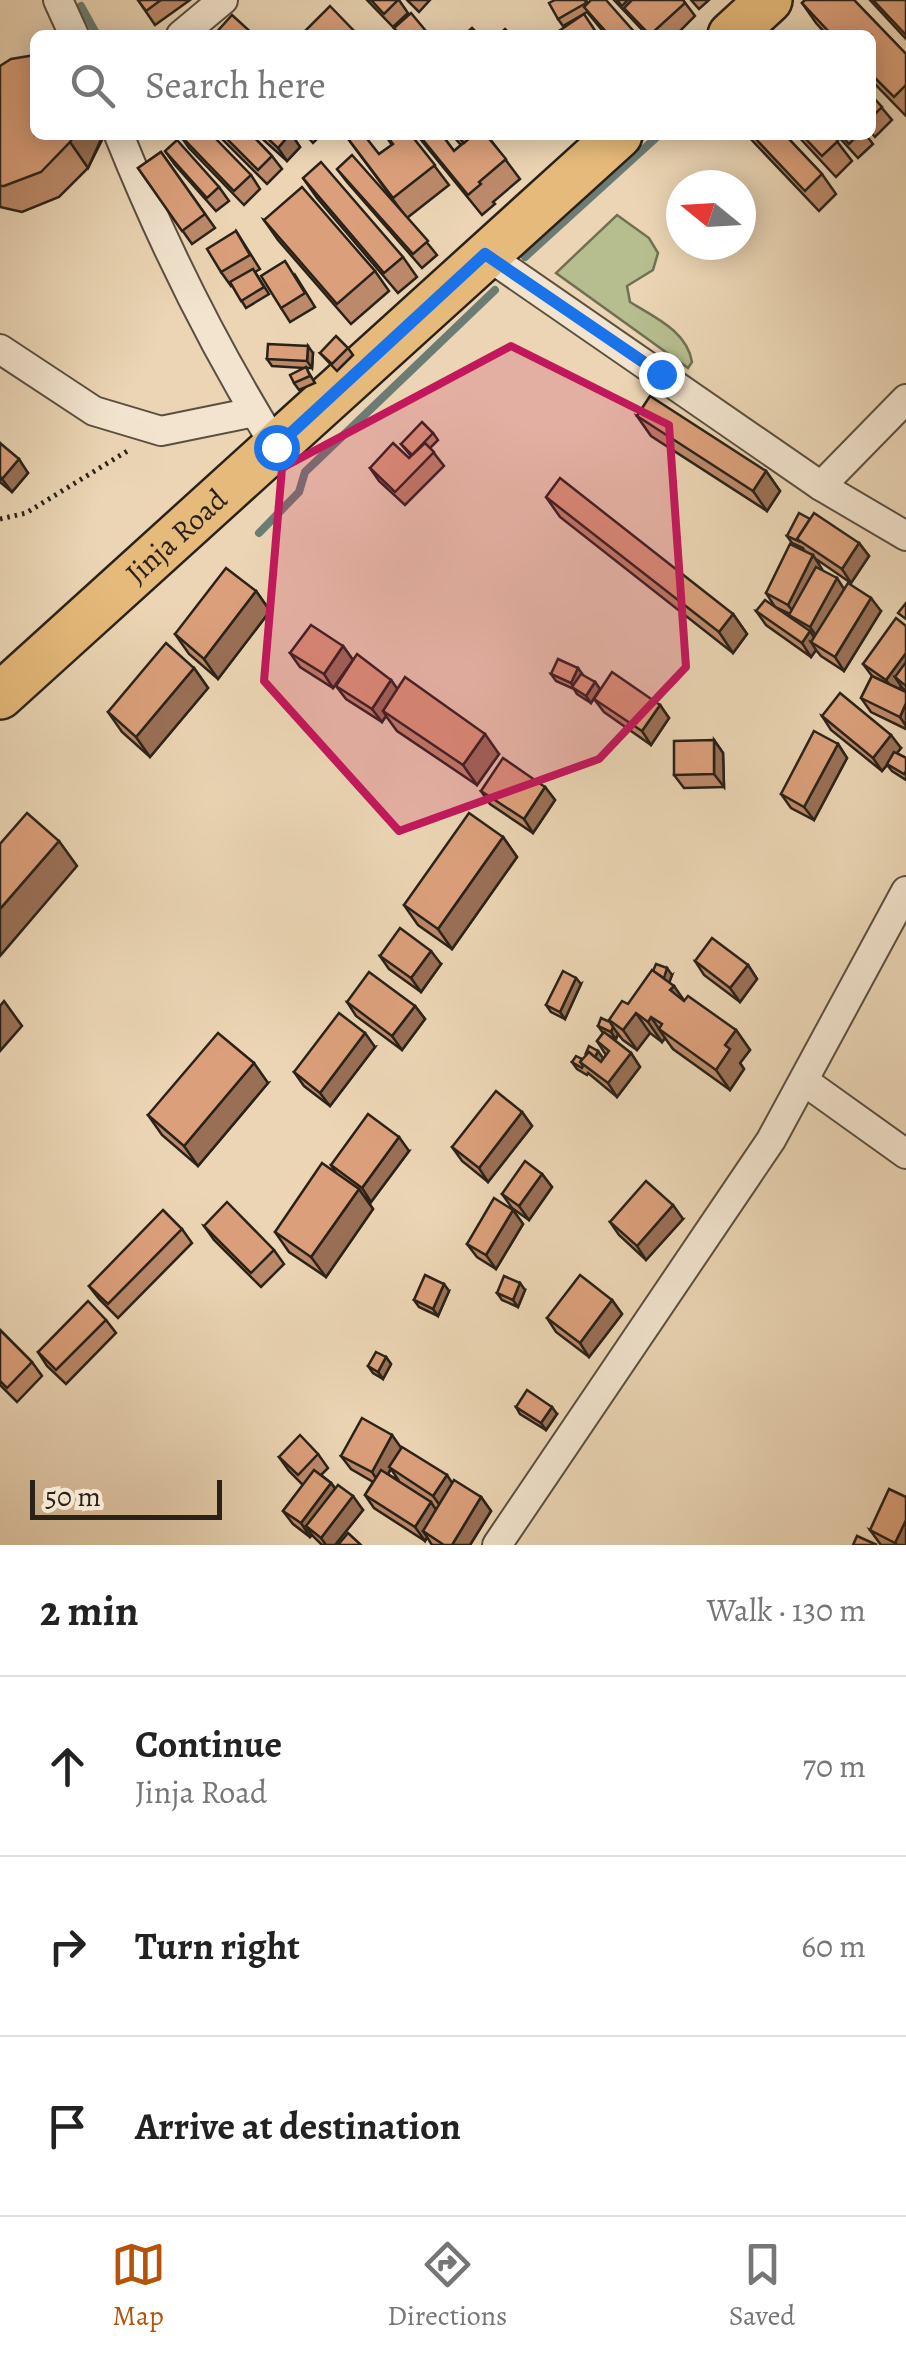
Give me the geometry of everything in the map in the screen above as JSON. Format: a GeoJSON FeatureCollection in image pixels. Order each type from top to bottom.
{"type":"FeatureCollection","features":[{"type":"Feature","properties":{"kind":"main road"},"geometry":{"type":"LineString","coordinates":[[737,30],[770,0]]}},
{"type":"Feature","properties":{"kind":"main road","name":"Jinja Road"},"geometry":{"type":"LineString","coordinates":[[0,696],[265,430],[485,254],[613,140]]}},
{"type":"Feature","properties":{"kind":"street"},"geometry":{"type":"LineString","coordinates":[[58,0],[72,30]]}},
{"type":"Feature","properties":{"kind":"street"},"geometry":{"type":"LineString","coordinates":[[187,30],[223,0]]}},
{"type":"Feature","properties":{"kind":"street"},"geometry":{"type":"LineString","coordinates":[[0,349],[94,412],[161,430],[265,430],[141,190],[121,140]]}},
{"type":"Feature","properties":{"kind":"street"},"geometry":{"type":"LineString","coordinates":[[485,254],[821,486],[906,536]]}},
{"type":"Feature","properties":{"kind":"street"},"geometry":{"type":"LineString","coordinates":[[821,486],[906,399]]}},
{"type":"Feature","properties":{"kind":"street"},"geometry":{"type":"LineString","coordinates":[[496,1545],[771,1140],[906,891]]}},
{"type":"Feature","properties":{"kind":"street"},"geometry":{"type":"LineString","coordinates":[[804,1081],[906,1154]]}},
{"type":"Feature","properties":{"kind":"path"},"geometry":{"type":"LineString","coordinates":[[0,519],[26,512],[161,430]]}},
{"type":"Feature","properties":{"kind":"highlighted area"},"geometry":{"type":"Polygon","coordinates":[[[511,346],[669,425],[686,667],[599,759],[399,831],[264,681],[282,468],[511,346]]]}},
{"type":"Feature","properties":{"kind":"green space"},"geometry":{"type":"Polygon","coordinates":[[[617,215],[649,238],[658,253],[653,270],[627,286],[630,302],[677,333],[689,351],[692,362],[688,368],[556,273],[617,215]]]}},
{"type":"Feature","properties":{"kind":"building"},"geometry":{"type":"Polygon","coordinates":[[[138,0],[161,0],[146,11],[138,0]]]}},
{"type":"Feature","properties":{"kind":"building"},"geometry":{"type":"Polygon","coordinates":[[[371,0],[398,0],[384,14],[371,0]]]}},
{"type":"Feature","properties":{"kind":"building"},"geometry":{"type":"Polygon","coordinates":[[[591,0],[606,0],[633,30],[605,30],[584,7],[591,0]]]}},
{"type":"Feature","properties":{"kind":"building"},"geometry":{"type":"Polygon","coordinates":[[[632,0],[685,3],[655,30],[645,30],[624,8],[632,0]]]}},
{"type":"Feature","properties":{"kind":"building"},"geometry":{"type":"Polygon","coordinates":[[[854,0],[906,54],[906,85],[894,97],[876,79],[876,30],[827,30],[802,3],[854,0]]]}},
{"type":"Feature","properties":{"kind":"building"},"geometry":{"type":"Polygon","coordinates":[[[873,0],[906,0],[906,35],[873,0]]]}},
{"type":"Feature","properties":{"kind":"building"},"geometry":{"type":"Polygon","coordinates":[[[549,3],[586,3],[558,19],[549,3]]]}},
{"type":"Feature","properties":{"kind":"building"},"geometry":{"type":"Polygon","coordinates":[[[330,6],[353,30],[306,30],[330,6]]]}},
{"type":"Feature","properties":{"kind":"building"},"geometry":{"type":"Polygon","coordinates":[[[411,13],[425,30],[396,30],[411,13]]]}},
{"type":"Feature","properties":{"kind":"building"},"geometry":{"type":"Polygon","coordinates":[[[584,14],[595,30],[560,30],[584,14]]]}},
{"type":"Feature","properties":{"kind":"building"},"geometry":{"type":"Polygon","coordinates":[[[232,15],[248,30],[218,30],[232,15]]]}},
{"type":"Feature","properties":{"kind":"building"},"geometry":{"type":"Polygon","coordinates":[[[30,56],[30,140],[71,140],[41,172],[0,186],[0,66],[11,59],[30,56]]]}},
{"type":"Feature","properties":{"kind":"building"},"geometry":{"type":"Polygon","coordinates":[[[177,140],[219,187],[207,198],[165,151],[177,140]]]}},
{"type":"Feature","properties":{"kind":"building"},"geometry":{"type":"Polygon","coordinates":[[[185,140],[217,140],[251,175],[234,191],[185,140]]]}},
{"type":"Feature","properties":{"kind":"building"},"geometry":{"type":"Polygon","coordinates":[[[228,140],[257,140],[272,156],[258,170],[228,140]]]}},
{"type":"Feature","properties":{"kind":"building"},"geometry":{"type":"Polygon","coordinates":[[[349,140],[368,140],[379,154],[393,144],[390,140],[415,140],[435,165],[393,198],[349,140]]]}},
{"type":"Feature","properties":{"kind":"building"},"geometry":{"type":"Polygon","coordinates":[[[423,140],[446,140],[454,151],[467,140],[490,140],[506,159],[468,195],[423,140]]]}},
{"type":"Feature","properties":{"kind":"building"},"geometry":{"type":"Polygon","coordinates":[[[757,140],[790,140],[822,174],[805,191],[757,140]]]}},
{"type":"Feature","properties":{"kind":"building"},"geometry":{"type":"Polygon","coordinates":[[[807,140],[838,141],[822,156],[807,140]]]}},
{"type":"Feature","properties":{"kind":"building"},"geometry":{"type":"Polygon","coordinates":[[[161,152],[205,214],[182,231],[138,168],[161,152]]]}},
{"type":"Feature","properties":{"kind":"building"},"geometry":{"type":"Polygon","coordinates":[[[352,155],[428,241],[413,254],[337,169],[352,155]]]}},
{"type":"Feature","properties":{"kind":"building"},"geometry":{"type":"Polygon","coordinates":[[[321,162],[403,257],[384,273],[303,178],[321,162]]]}},
{"type":"Feature","properties":{"kind":"building"},"geometry":{"type":"Polygon","coordinates":[[[302,187],[375,271],[337,304],[264,220],[302,187]]]}},
{"type":"Feature","properties":{"kind":"building"},"geometry":{"type":"Polygon","coordinates":[[[236,231],[250,255],[221,272],[207,249],[236,231]]]}},
{"type":"Feature","properties":{"kind":"building"},"geometry":{"type":"Polygon","coordinates":[[[285,261],[305,293],[281,308],[261,276],[285,261]]]}},
{"type":"Feature","properties":{"kind":"building"},"geometry":{"type":"Polygon","coordinates":[[[253,269],[264,287],[241,301],[230,282],[253,269]]]}},
{"type":"Feature","properties":{"kind":"building"},"geometry":{"type":"Polygon","coordinates":[[[336,336],[348,348],[332,364],[320,353],[336,336]]]}},
{"type":"Feature","properties":{"kind":"building"},"geometry":{"type":"Polygon","coordinates":[[[268,344],[308,346],[307,361],[267,359],[268,344]]]}},
{"type":"Feature","properties":{"kind":"building"},"geometry":{"type":"Polygon","coordinates":[[[306,367],[310,376],[294,383],[290,375],[306,367]]]}},
{"type":"Feature","properties":{"kind":"building"},"geometry":{"type":"Polygon","coordinates":[[[650,396],[766,471],[753,491],[637,416],[650,396]]]}},
{"type":"Feature","properties":{"kind":"building"},"geometry":{"type":"Polygon","coordinates":[[[422,422],[433,433],[412,455],[401,444],[422,422]]]}},
{"type":"Feature","properties":{"kind":"building"},"geometry":{"type":"Polygon","coordinates":[[[0,443],[19,459],[2,479],[0,476],[0,443]]]}},
{"type":"Feature","properties":{"kind":"building"},"geometry":{"type":"Polygon","coordinates":[[[393,443],[409,458],[425,443],[434,452],[395,492],[370,468],[393,443]]]}},
{"type":"Feature","properties":{"kind":"building"},"geometry":{"type":"Polygon","coordinates":[[[560,478],[733,614],[719,632],[546,497],[560,478]]]}},
{"type":"Feature","properties":{"kind":"building"},"geometry":{"type":"Polygon","coordinates":[[[799,513],[810,519],[798,541],[787,536],[799,513]]]}},
{"type":"Feature","properties":{"kind":"building"},"geometry":{"type":"Polygon","coordinates":[[[814,513],[859,543],[842,569],[797,539],[814,513]]]}},
{"type":"Feature","properties":{"kind":"building"},"geometry":{"type":"Polygon","coordinates":[[[790,544],[813,555],[788,605],[766,593],[790,544]]]}},
{"type":"Feature","properties":{"kind":"building"},"geometry":{"type":"Polygon","coordinates":[[[816,567],[837,578],[810,627],[789,615],[816,567]]]}},
{"type":"Feature","properties":{"kind":"building"},"geometry":{"type":"Polygon","coordinates":[[[226,568],[256,591],[204,659],[175,634],[226,568]]]}},
{"type":"Feature","properties":{"kind":"building"},"geometry":{"type":"Polygon","coordinates":[[[848,583],[871,598],[835,657],[811,642],[848,583]]]}},
{"type":"Feature","properties":{"kind":"building"},"geometry":{"type":"Polygon","coordinates":[[[765,600],[810,631],[802,643],[756,611],[765,600]]]}},
{"type":"Feature","properties":{"kind":"building"},"geometry":{"type":"Polygon","coordinates":[[[906,603],[906,619],[898,613],[906,603]]]}},
{"type":"Feature","properties":{"kind":"building"},"geometry":{"type":"Polygon","coordinates":[[[896,618],[906,626],[906,653],[886,680],[863,664],[896,618]]]}},
{"type":"Feature","properties":{"kind":"building"},"geometry":{"type":"Polygon","coordinates":[[[311,625],[343,646],[324,674],[290,653],[311,625]]]}},
{"type":"Feature","properties":{"kind":"building"},"geometry":{"type":"Polygon","coordinates":[[[166,643],[194,668],[136,737],[108,712],[166,643]]]}},
{"type":"Feature","properties":{"kind":"building"},"geometry":{"type":"Polygon","coordinates":[[[357,654],[391,680],[372,709],[336,686],[357,654]]]}},
{"type":"Feature","properties":{"kind":"building"},"geometry":{"type":"Polygon","coordinates":[[[558,659],[578,668],[571,683],[551,674],[558,659]]]}},
{"type":"Feature","properties":{"kind":"building"},"geometry":{"type":"Polygon","coordinates":[[[906,662],[906,686],[895,677],[906,662]]]}},
{"type":"Feature","properties":{"kind":"building"},"geometry":{"type":"Polygon","coordinates":[[[612,672],[660,705],[642,731],[594,699],[612,672]]]}},
{"type":"Feature","properties":{"kind":"building"},"geometry":{"type":"Polygon","coordinates":[[[581,674],[595,682],[586,696],[572,687],[581,674]]]}},
{"type":"Feature","properties":{"kind":"building"},"geometry":{"type":"Polygon","coordinates":[[[872,676],[906,692],[900,717],[861,698],[872,676]]]}},
{"type":"Feature","properties":{"kind":"building"},"geometry":{"type":"Polygon","coordinates":[[[405,677],[485,734],[463,765],[383,711],[405,677]]]}},
{"type":"Feature","properties":{"kind":"building"},"geometry":{"type":"Polygon","coordinates":[[[840,693],[891,735],[873,758],[822,716],[840,693]]]}},
{"type":"Feature","properties":{"kind":"building"},"geometry":{"type":"Polygon","coordinates":[[[814,731],[838,744],[804,807],[781,794],[814,731]]]}},
{"type":"Feature","properties":{"kind":"building"},"geometry":{"type":"Polygon","coordinates":[[[714,740],[714,774],[674,775],[674,741],[714,740]]]}},
{"type":"Feature","properties":{"kind":"building"},"geometry":{"type":"Polygon","coordinates":[[[894,752],[906,758],[904,774],[887,764],[894,752]]]}},
{"type":"Feature","properties":{"kind":"building"},"geometry":{"type":"Polygon","coordinates":[[[503,758],[545,787],[524,819],[481,791],[503,758]]]}},
{"type":"Feature","properties":{"kind":"building"},"geometry":{"type":"Polygon","coordinates":[[[27,813],[59,841],[0,909],[0,844],[27,813]]]}},
{"type":"Feature","properties":{"kind":"building"},"geometry":{"type":"Polygon","coordinates":[[[469,813],[503,837],[438,929],[404,905],[469,813]]]}},
{"type":"Feature","properties":{"kind":"building"},"geometry":{"type":"Polygon","coordinates":[[[400,928],[431,951],[411,978],[380,956],[400,928]]]}},
{"type":"Feature","properties":{"kind":"building"},"geometry":{"type":"Polygon","coordinates":[[[712,938],[748,965],[730,988],[695,961],[712,938]]]}},
{"type":"Feature","properties":{"kind":"building"},"geometry":{"type":"Polygon","coordinates":[[[656,964],[667,968],[664,978],[653,971],[656,964]]]}},
{"type":"Feature","properties":{"kind":"building"},"geometry":{"type":"Polygon","coordinates":[[[652,970],[674,986],[670,990],[684,1001],[688,996],[736,1030],[725,1045],[730,1049],[716,1070],[659,1029],[662,1024],[651,1017],[648,1022],[636,1013],[623,1030],[609,1020],[622,1001],[628,1004],[652,970]]]}},
{"type":"Feature","properties":{"kind":"building"},"geometry":{"type":"Polygon","coordinates":[[[563,971],[576,978],[560,1012],[546,1005],[563,971]]]}},
{"type":"Feature","properties":{"kind":"building"},"geometry":{"type":"Polygon","coordinates":[[[369,972],[415,1006],[392,1036],[347,1002],[369,972]]]}},
{"type":"Feature","properties":{"kind":"building"},"geometry":{"type":"Polygon","coordinates":[[[339,1013],[365,1033],[320,1093],[294,1072],[339,1013]]]}},
{"type":"Feature","properties":{"kind":"building"},"geometry":{"type":"Polygon","coordinates":[[[601,1018],[610,1022],[611,1032],[598,1026],[601,1018]]]}},
{"type":"Feature","properties":{"kind":"building"},"geometry":{"type":"Polygon","coordinates":[[[604,1032],[631,1053],[608,1083],[580,1062],[589,1052],[601,1062],[609,1051],[597,1041],[604,1032]]]}},
{"type":"Feature","properties":{"kind":"building"},"geometry":{"type":"Polygon","coordinates":[[[218,1033],[254,1063],[184,1146],[148,1115],[218,1033]]]}},
{"type":"Feature","properties":{"kind":"building"},"geometry":{"type":"Polygon","coordinates":[[[576,1056],[582,1059],[582,1068],[572,1062],[576,1056]]]}},
{"type":"Feature","properties":{"kind":"building"},"geometry":{"type":"Polygon","coordinates":[[[496,1091],[522,1112],[479,1168],[452,1147],[496,1091]]]}},
{"type":"Feature","properties":{"kind":"building"},"geometry":{"type":"Polygon","coordinates":[[[368,1114],[399,1137],[362,1188],[331,1165],[368,1114]]]}},
{"type":"Feature","properties":{"kind":"building"},"geometry":{"type":"Polygon","coordinates":[[[525,1161],[542,1174],[519,1206],[502,1194],[525,1161]]]}},
{"type":"Feature","properties":{"kind":"building"},"geometry":{"type":"Polygon","coordinates":[[[322,1163],[359,1189],[311,1257],[275,1232],[322,1163]]]}},
{"type":"Feature","properties":{"kind":"building"},"geometry":{"type":"Polygon","coordinates":[[[646,1181],[673,1205],[637,1246],[610,1222],[646,1181]]]}},
{"type":"Feature","properties":{"kind":"building"},"geometry":{"type":"Polygon","coordinates":[[[494,1198],[513,1210],[486,1255],[467,1244],[494,1198]]]}},
{"type":"Feature","properties":{"kind":"building"},"geometry":{"type":"Polygon","coordinates":[[[227,1202],[274,1250],[251,1273],[204,1226],[227,1202]]]}},
{"type":"Feature","properties":{"kind":"building"},"geometry":{"type":"Polygon","coordinates":[[[163,1210],[182,1229],[108,1304],[89,1286],[163,1210]]]}},
{"type":"Feature","properties":{"kind":"building"},"geometry":{"type":"Polygon","coordinates":[[[425,1275],[444,1284],[433,1309],[414,1300],[425,1275]]]}},
{"type":"Feature","properties":{"kind":"building"},"geometry":{"type":"Polygon","coordinates":[[[580,1275],[612,1300],[580,1343],[547,1318],[580,1275]]]}},
{"type":"Feature","properties":{"kind":"building"},"geometry":{"type":"Polygon","coordinates":[[[504,1276],[520,1283],[513,1300],[497,1293],[504,1276]]]}},
{"type":"Feature","properties":{"kind":"building"},"geometry":{"type":"Polygon","coordinates":[[[88,1301],[106,1320],[56,1370],[38,1352],[88,1301]]]}},
{"type":"Feature","properties":{"kind":"building"},"geometry":{"type":"Polygon","coordinates":[[[0,1330],[32,1362],[7,1388],[0,1381],[0,1330]]]}},
{"type":"Feature","properties":{"kind":"building"},"geometry":{"type":"Polygon","coordinates":[[[376,1352],[386,1357],[378,1372],[368,1366],[376,1352]]]}},
{"type":"Feature","properties":{"kind":"building"},"geometry":{"type":"Polygon","coordinates":[[[527,1390],[552,1407],[541,1423],[516,1407],[527,1390]]]}},
{"type":"Feature","properties":{"kind":"building"},"geometry":{"type":"Polygon","coordinates":[[[362,1418],[392,1435],[372,1472],[341,1456],[362,1418]]]}},
{"type":"Feature","properties":{"kind":"building"},"geometry":{"type":"Polygon","coordinates":[[[300,1435],[318,1454],[298,1475],[279,1457],[300,1435]]]}},
{"type":"Feature","properties":{"kind":"building"},"geometry":{"type":"Polygon","coordinates":[[[402,1447],[447,1475],[433,1496],[389,1467],[402,1447]]]}},
{"type":"Feature","properties":{"kind":"building"},"geometry":{"type":"Polygon","coordinates":[[[314,1470],[331,1483],[301,1523],[283,1511],[314,1470]]]}},
{"type":"Feature","properties":{"kind":"building"},"geometry":{"type":"Polygon","coordinates":[[[381,1470],[431,1502],[415,1527],[365,1495],[381,1470]]]}},
{"type":"Feature","properties":{"kind":"building"},"geometry":{"type":"Polygon","coordinates":[[[454,1480],[481,1497],[452,1545],[444,1545],[423,1531],[454,1480]]]}},
{"type":"Feature","properties":{"kind":"building"},"geometry":{"type":"Polygon","coordinates":[[[338,1485],[353,1496],[321,1538],[306,1526],[338,1485]]]}},
{"type":"Feature","properties":{"kind":"building"},"geometry":{"type":"Polygon","coordinates":[[[889,1489],[906,1497],[906,1520],[895,1543],[870,1530],[889,1489]]]}},
{"type":"Feature","properties":{"kind":"building"},"geometry":{"type":"Polygon","coordinates":[[[348,1533],[361,1545],[338,1545],[348,1533]]]}},
{"type":"Feature","properties":{"kind":"building"},"geometry":{"type":"Polygon","coordinates":[[[857,1536],[877,1545],[853,1545],[857,1536]]]}},
{"type":"Feature","properties":{"kind":"waterway"},"geometry":{"type":"LineString","coordinates":[[81,6],[94,30]]}},
{"type":"Feature","properties":{"kind":"waterway"},"geometry":{"type":"LineString","coordinates":[[525,257],[654,140]]}},
{"type":"Feature","properties":{"kind":"waterway"},"geometry":{"type":"LineString","coordinates":[[259,533],[299,492],[305,472],[495,290]]}},
{"type":"Feature","properties":{"kind":"route"},"geometry":{"type":"LineString","coordinates":[[276,447],[485,254],[661,374]]}}]}
